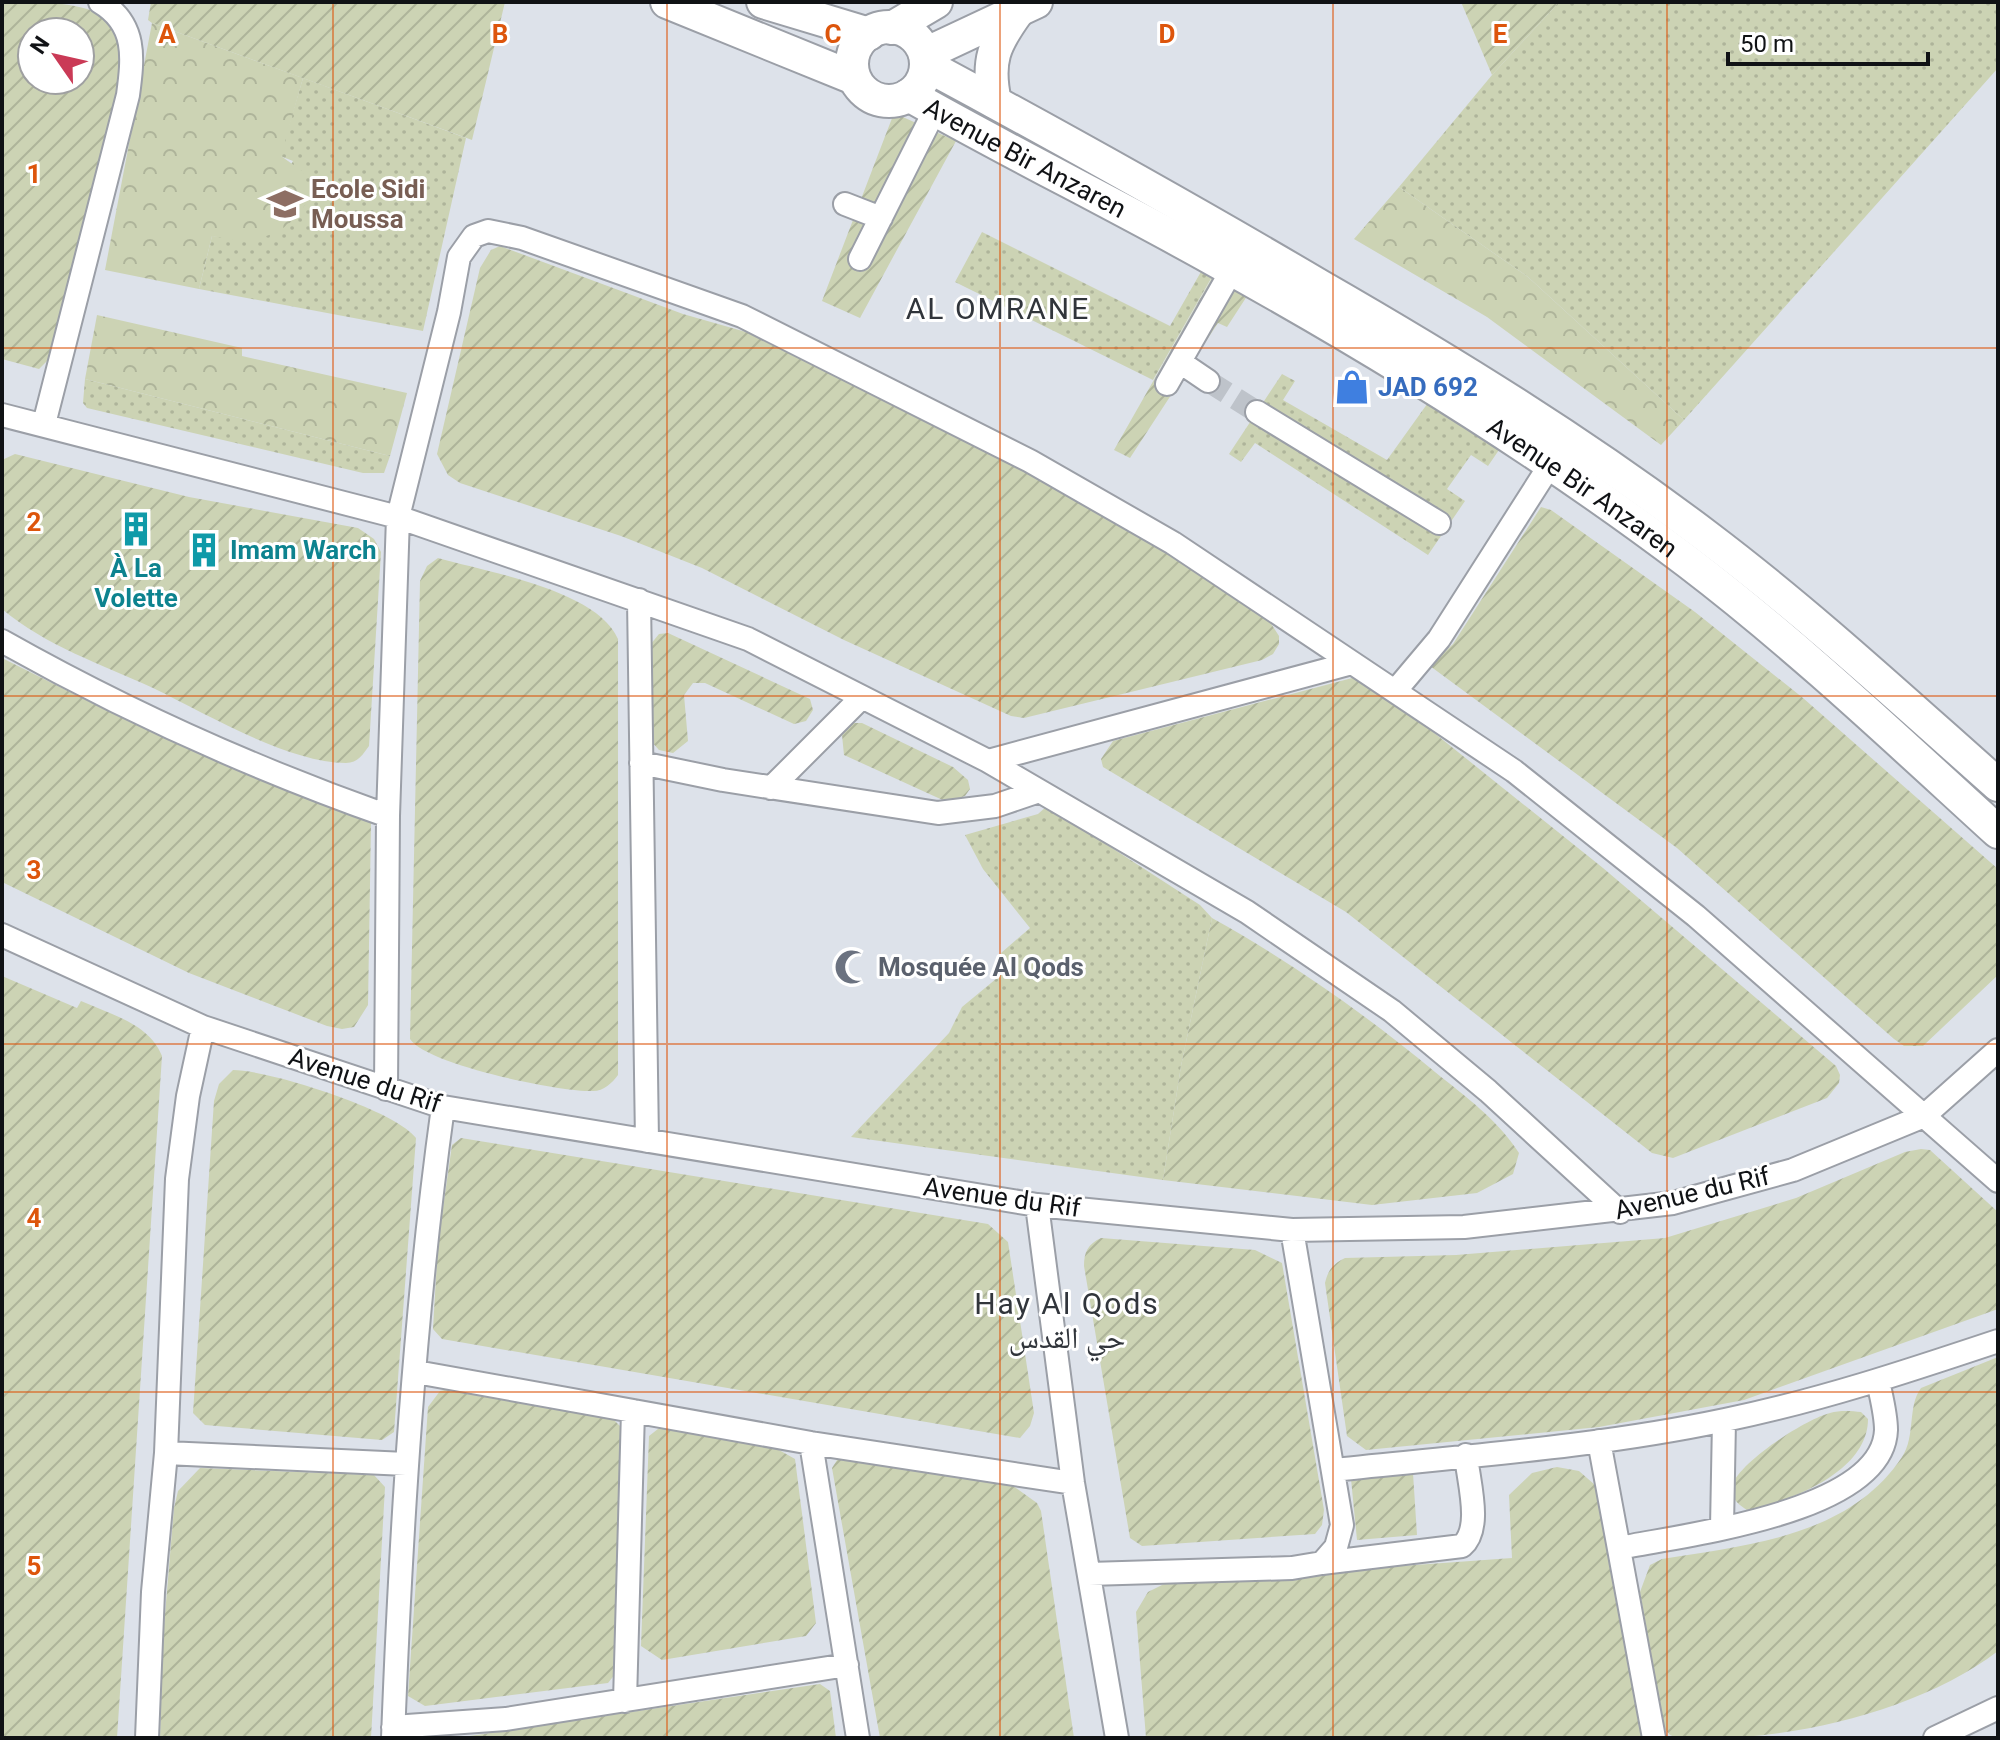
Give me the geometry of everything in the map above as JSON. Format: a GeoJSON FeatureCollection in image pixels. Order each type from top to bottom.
{"type":"FeatureCollection","features":[{"type":"Feature","properties":{"kind":"main road"},"geometry":{"type":"LineString","coordinates":[[667,2],[854,78],[872,97],[922,102],[921,82],[926,60],[912,36],[763,2]]}},
{"type":"Feature","properties":{"kind":"main road"},"geometry":{"type":"LineString","coordinates":[[854,78],[854,53],[880,31],[936,2]]}},
{"type":"Feature","properties":{"kind":"main road"},"geometry":{"type":"LineString","coordinates":[[926,60],[1027,6]]}},
{"type":"Feature","properties":{"kind":"main road"},"geometry":{"type":"LineString","coordinates":[[995,102],[990,79],[999,36],[1027,6]]}},
{"type":"Feature","properties":{"kind":"main road","name":"Avenue Bir Anzaren"},"geometry":{"type":"LineString","coordinates":[[926,60],[1438,353],[1572,440],[1706,536],[1807,616],[1998,785]]}},
{"type":"Feature","properties":{"kind":"main road","name":"Avenue Bir Anzaren"},"geometry":{"type":"LineString","coordinates":[[922,102],[1232,270],[1421,382],[1550,465],[1687,562],[1783,639],[1998,832]]}},
{"type":"Feature","properties":{"kind":"street"},"geometry":{"type":"LineString","coordinates":[[44,424],[130,81],[134,54],[131,36],[110,8],[100,2]]}},
{"type":"Feature","properties":{"kind":"street"},"geometry":{"type":"LineString","coordinates":[[860,259],[881,218],[922,102]]}},
{"type":"Feature","properties":{"kind":"street"},"geometry":{"type":"LineString","coordinates":[[845,204],[881,218]]}},
{"type":"Feature","properties":{"kind":"street"},"geometry":{"type":"LineString","coordinates":[[386,1089],[388,816],[398,517],[449,312],[459,257],[474,236],[488,231],[522,238],[742,316],[1030,461],[1173,543],[1514,771],[1696,916],[1998,1181]]}},
{"type":"Feature","properties":{"kind":"street"},"geometry":{"type":"LineString","coordinates":[[1167,384],[1232,270]]}},
{"type":"Feature","properties":{"kind":"street"},"geometry":{"type":"LineString","coordinates":[[1180,362],[1208,381]]}},
{"type":"Feature","properties":{"kind":"street"},"geometry":{"type":"LineString","coordinates":[[1257,412],[1439,523]]}},
{"type":"Feature","properties":{"kind":"street"},"geometry":{"type":"LineString","coordinates":[[2,415],[398,517],[748,639],[988,761],[1247,912],[1392,1011],[1488,1091],[1620,1212]]}},
{"type":"Feature","properties":{"kind":"street"},"geometry":{"type":"LineString","coordinates":[[1396,690],[1439,639],[1550,465]]}},
{"type":"Feature","properties":{"kind":"street"},"geometry":{"type":"LineString","coordinates":[[639,600],[647,1141]]}},
{"type":"Feature","properties":{"kind":"street"},"geometry":{"type":"LineString","coordinates":[[2,641],[92,690],[235,758],[388,816]]}},
{"type":"Feature","properties":{"kind":"street"},"geometry":{"type":"LineString","coordinates":[[988,761],[1352,663]]}},
{"type":"Feature","properties":{"kind":"street"},"geometry":{"type":"LineString","coordinates":[[771,788],[862,697]]}},
{"type":"Feature","properties":{"kind":"street"},"geometry":{"type":"LineString","coordinates":[[641,763],[771,788],[938,813],[995,806],[1039,791]]}},
{"type":"Feature","properties":{"kind":"street","name":"Avenue du Rif"},"geometry":{"type":"LineString","coordinates":[[2,935],[203,1027],[443,1107],[1037,1205],[1292,1230],[1464,1227],[1620,1212],[1673,1203],[1793,1170],[1924,1116],[1998,1050]]}},
{"type":"Feature","properties":{"kind":"street"},"geometry":{"type":"LineString","coordinates":[[147,1738],[153,1592],[166,1453],[177,1179],[188,1096],[203,1027]]}},
{"type":"Feature","properties":{"kind":"street"},"geometry":{"type":"LineString","coordinates":[[443,1107],[426,1229],[406,1464],[396,1618],[393,1733],[506,1719],[847,1665]]}},
{"type":"Feature","properties":{"kind":"street"},"geometry":{"type":"LineString","coordinates":[[1037,1205],[1073,1483],[1117,1738]]}},
{"type":"Feature","properties":{"kind":"street"},"geometry":{"type":"LineString","coordinates":[[1292,1230],[1342,1525],[1336,1547],[1322,1563]]}},
{"type":"Feature","properties":{"kind":"street"},"geometry":{"type":"LineString","coordinates":[[1334,1470],[1599,1441],[1724,1421],[1878,1381],[1998,1341]]}},
{"type":"Feature","properties":{"kind":"street"},"geometry":{"type":"LineString","coordinates":[[416,1372],[537,1391],[811,1443],[1073,1483]]}},
{"type":"Feature","properties":{"kind":"street"},"geometry":{"type":"LineString","coordinates":[[1620,1548],[1788,1513],[1830,1497],[1858,1477],[1880,1450],[1886,1431],[1878,1381]]}},
{"type":"Feature","properties":{"kind":"street"},"geometry":{"type":"LineString","coordinates":[[625,1701],[633,1411]]}},
{"type":"Feature","properties":{"kind":"street"},"geometry":{"type":"LineString","coordinates":[[1722,1527],[1724,1421]]}},
{"type":"Feature","properties":{"kind":"street"},"geometry":{"type":"LineString","coordinates":[[1599,1441],[1654,1738]]}},
{"type":"Feature","properties":{"kind":"street"},"geometry":{"type":"LineString","coordinates":[[811,1443],[858,1738]]}},
{"type":"Feature","properties":{"kind":"street"},"geometry":{"type":"LineString","coordinates":[[166,1453],[406,1464]]}},
{"type":"Feature","properties":{"kind":"street"},"geometry":{"type":"LineString","coordinates":[[1089,1574],[1292,1568],[1462,1546],[1470,1539],[1473,1527],[1466,1455]]}},
{"type":"Feature","properties":{"kind":"street"},"geometry":{"type":"LineString","coordinates":[[1935,1738],[1998,1708]]}},
{"type":"Feature","properties":{"kind":"green space"},"geometry":{"type":"Polygon","coordinates":[[[2,2],[50,3],[97,13],[119,29],[126,67],[52,356],[39,369],[2,359],[2,2]]]}},
{"type":"Feature","properties":{"kind":"green space"},"geometry":{"type":"Polygon","coordinates":[[[151,2],[505,2],[472,140],[152,23],[148,20],[151,2]]]}},
{"type":"Feature","properties":{"kind":"green space"},"geometry":{"type":"Polygon","coordinates":[[[1461,2],[1559,2],[1492,75],[1461,2]]]}},
{"type":"Feature","properties":{"kind":"green space"},"geometry":{"type":"Polygon","coordinates":[[[1559,2],[1998,2],[1998,68],[1684,420],[1528,277],[1399,187],[1492,75],[1559,2]]]}},
{"type":"Feature","properties":{"kind":"green space"},"geometry":{"type":"Polygon","coordinates":[[[152,23],[303,78],[281,156],[302,171],[311,194],[293,220],[271,234],[244,240],[212,236],[199,289],[105,270],[152,23]]]}},
{"type":"Feature","properties":{"kind":"green space"},"geometry":{"type":"Polygon","coordinates":[[[303,78],[466,138],[423,331],[199,289],[212,236],[250,239],[293,161],[280,156],[303,78]]]}},
{"type":"Feature","properties":{"kind":"green space"},"geometry":{"type":"Polygon","coordinates":[[[894,113],[956,141],[860,318],[822,301],[894,113]]]}},
{"type":"Feature","properties":{"kind":"green space"},"geometry":{"type":"Polygon","coordinates":[[[1399,187],[1528,277],[1684,420],[1661,445],[1487,317],[1354,239],[1399,187]]]}},
{"type":"Feature","properties":{"kind":"green space"},"geometry":{"type":"Polygon","coordinates":[[[982,232],[1170,326],[1202,270],[1213,275],[1153,380],[955,282],[982,232]]]}},
{"type":"Feature","properties":{"kind":"green space"},"geometry":{"type":"Polygon","coordinates":[[[500,246],[683,314],[746,332],[1067,493],[1195,569],[1270,622],[1279,636],[1279,644],[1273,654],[1262,660],[1024,718],[1011,716],[844,640],[702,568],[621,536],[460,483],[448,475],[437,454],[480,268],[491,250],[500,246]]]}},
{"type":"Feature","properties":{"kind":"green space"},"geometry":{"type":"Polygon","coordinates":[[[1217,269],[1251,290],[1227,327],[1218,323],[1130,458],[1114,450],[1217,269]]]}},
{"type":"Feature","properties":{"kind":"green space"},"geometry":{"type":"Polygon","coordinates":[[[97,315],[242,348],[242,356],[407,393],[390,456],[85,379],[97,315]]]}},
{"type":"Feature","properties":{"kind":"green space"},"geometry":{"type":"Polygon","coordinates":[[[1282,374],[1295,381],[1283,400],[1387,460],[1430,400],[1501,447],[1488,466],[1471,455],[1447,489],[1465,501],[1428,555],[1255,443],[1241,462],[1229,454],[1282,374]]]}},
{"type":"Feature","properties":{"kind":"green space"},"geometry":{"type":"Polygon","coordinates":[[[85,379],[390,456],[384,473],[363,473],[87,408],[83,403],[85,379]]]}},
{"type":"Feature","properties":{"kind":"green space"},"geometry":{"type":"Polygon","coordinates":[[[15,454],[189,497],[358,528],[374,539],[381,552],[369,746],[362,755],[346,763],[323,761],[273,746],[55,644],[2,609],[2,460],[15,454]]]}},
{"type":"Feature","properties":{"kind":"green space"},"geometry":{"type":"Polygon","coordinates":[[[1541,507],[1551,510],[1695,612],[1803,698],[1998,869],[1998,975],[1923,1046],[1904,1046],[1894,1039],[1677,848],[1430,666],[1453,644],[1541,507]]]}},
{"type":"Feature","properties":{"kind":"green space"},"geometry":{"type":"Polygon","coordinates":[[[438,558],[538,585],[565,596],[606,622],[618,639],[618,1075],[601,1090],[553,1087],[496,1075],[441,1058],[421,1049],[410,1039],[420,581],[427,566],[438,558]]]}},
{"type":"Feature","properties":{"kind":"green space"},"geometry":{"type":"Polygon","coordinates":[[[668,633],[810,699],[813,710],[806,721],[794,724],[705,683],[693,683],[684,695],[688,741],[673,753],[659,750],[651,741],[650,645],[659,634],[668,633]]]}},
{"type":"Feature","properties":{"kind":"green space"},"geometry":{"type":"Polygon","coordinates":[[[2,658],[122,718],[368,818],[371,823],[368,1005],[354,1027],[342,1029],[327,1026],[189,973],[2,882],[2,658]]]}},
{"type":"Feature","properties":{"kind":"green space"},"geometry":{"type":"Polygon","coordinates":[[[1356,677],[1373,684],[1603,868],[1836,1066],[1839,1083],[1827,1098],[1673,1158],[1652,1153],[1346,912],[1103,767],[1101,759],[1113,741],[1356,677]]]}},
{"type":"Feature","properties":{"kind":"green space"},"geometry":{"type":"Polygon","coordinates":[[[853,723],[862,723],[953,767],[968,780],[970,789],[965,796],[947,802],[844,755],[842,735],[853,723]]]}},
{"type":"Feature","properties":{"kind":"green space"},"geometry":{"type":"Polygon","coordinates":[[[1047,806],[1200,905],[1212,918],[1181,1066],[1163,1180],[851,1137],[949,1033],[962,1007],[1008,969],[1001,953],[1030,928],[983,869],[965,835],[1038,814],[1047,806]]]}},
{"type":"Feature","properties":{"kind":"green space"},"geometry":{"type":"Polygon","coordinates":[[[1212,918],[1327,990],[1469,1100],[1491,1119],[1519,1153],[1513,1174],[1477,1193],[1372,1205],[1163,1180],[1181,1066],[1212,918]]]}},
{"type":"Feature","properties":{"kind":"green space"},"geometry":{"type":"Polygon","coordinates":[[[2,976],[77,1008],[81,1001],[128,1021],[148,1036],[162,1056],[117,1738],[2,1738],[2,976]]]}},
{"type":"Feature","properties":{"kind":"green space"},"geometry":{"type":"Polygon","coordinates":[[[233,1070],[301,1084],[359,1104],[404,1127],[416,1138],[394,1432],[382,1440],[205,1425],[193,1413],[214,1101],[219,1084],[233,1070]]]}},
{"type":"Feature","properties":{"kind":"green space"},"geometry":{"type":"Polygon","coordinates":[[[461,1138],[988,1224],[1008,1242],[1034,1413],[1030,1426],[1020,1438],[442,1339],[433,1329],[438,1243],[452,1145],[461,1138]]]}},
{"type":"Feature","properties":{"kind":"green space"},"geometry":{"type":"Polygon","coordinates":[[[1930,1150],[1998,1212],[1998,1309],[1744,1400],[1599,1427],[1366,1450],[1347,1436],[1325,1283],[1332,1268],[1345,1258],[1456,1255],[1665,1238],[1796,1198],[1905,1152],[1930,1150]]]}},
{"type":"Feature","properties":{"kind":"green space"},"geometry":{"type":"Polygon","coordinates":[[[1101,1238],[1255,1250],[1282,1263],[1324,1510],[1322,1525],[1315,1534],[1142,1546],[1130,1538],[1084,1266],[1088,1249],[1101,1238]]]}},
{"type":"Feature","properties":{"kind":"green space"},"geometry":{"type":"Polygon","coordinates":[[[1998,1357],[1998,1651],[1969,1671],[1935,1688],[1862,1716],[1748,1737],[1679,1738],[1670,1735],[1664,1728],[1640,1592],[1650,1565],[1662,1559],[1761,1542],[1794,1533],[1854,1505],[1880,1484],[1902,1457],[1909,1440],[1914,1404],[1921,1388],[1998,1357]]]}},
{"type":"Feature","properties":{"kind":"green space"},"geometry":{"type":"Polygon","coordinates":[[[449,1389],[611,1417],[621,1427],[616,1673],[608,1683],[425,1706],[408,1696],[428,1407],[440,1391],[449,1389]]]}},
{"type":"Feature","properties":{"kind":"green space"},"geometry":{"type":"Polygon","coordinates":[[[1861,1412],[1868,1419],[1865,1438],[1841,1469],[1824,1481],[1784,1499],[1747,1510],[1735,1500],[1731,1490],[1737,1476],[1775,1443],[1830,1413],[1861,1412]]]}},
{"type":"Feature","properties":{"kind":"green space"},"geometry":{"type":"Polygon","coordinates":[[[663,1425],[772,1446],[795,1459],[816,1623],[806,1636],[662,1660],[641,1646],[649,1436],[663,1425]]]}},
{"type":"Feature","properties":{"kind":"green space"},"geometry":{"type":"Polygon","coordinates":[[[839,1457],[1009,1483],[1037,1503],[1041,1511],[1074,1738],[880,1738],[832,1468],[839,1457]]]}},
{"type":"Feature","properties":{"kind":"green space"},"geometry":{"type":"Polygon","coordinates":[[[1557,1467],[1579,1471],[1595,1485],[1642,1738],[1146,1738],[1136,1612],[1148,1592],[1166,1583],[1512,1558],[1509,1495],[1532,1473],[1557,1467]]]}},
{"type":"Feature","properties":{"kind":"green space"},"geometry":{"type":"Polygon","coordinates":[[[200,1468],[374,1475],[385,1487],[371,1738],[160,1738],[163,1638],[174,1508],[178,1491],[200,1468]]]}},
{"type":"Feature","properties":{"kind":"green space"},"geometry":{"type":"Polygon","coordinates":[[[1413,1473],[1417,1535],[1357,1540],[1351,1479],[1413,1473]]]}},
{"type":"Feature","properties":{"kind":"green space"},"geometry":{"type":"Polygon","coordinates":[[[820,1684],[830,1691],[836,1738],[456,1738],[820,1684]]]}},
{"type":"Feature","properties":{"kind":"tunnel"},"geometry":{"type":"LineString","coordinates":[[1208,381],[1257,412]]}},
{"type":"Feature","properties":{"kind":"place","name":"Ecole Sidi Moussa"},"geometry":{"type":"Point","coordinates":[285,204]}},
{"type":"Feature","properties":{"kind":"place","name":"JAD 692"},"geometry":{"type":"Point","coordinates":[1352,387]}},
{"type":"Feature","properties":{"kind":"place","name":"À La Volette"},"geometry":{"type":"Point","coordinates":[136,529]}},
{"type":"Feature","properties":{"kind":"place","name":"Imam Warch"},"geometry":{"type":"Point","coordinates":[204,550]}},
{"type":"Feature","properties":{"kind":"place","name":"Mosquée Al Qods"},"geometry":{"type":"Point","coordinates":[852,967]}},
{"type":"Feature","properties":{"kind":"district","name":"AL OMRANE"},"geometry":{"type":"Point","coordinates":[998,308]}},
{"type":"Feature","properties":{"kind":"district","name":"Hay Al Qods حي القدس"},"geometry":{"type":"Point","coordinates":[1067,1320]}}]}
